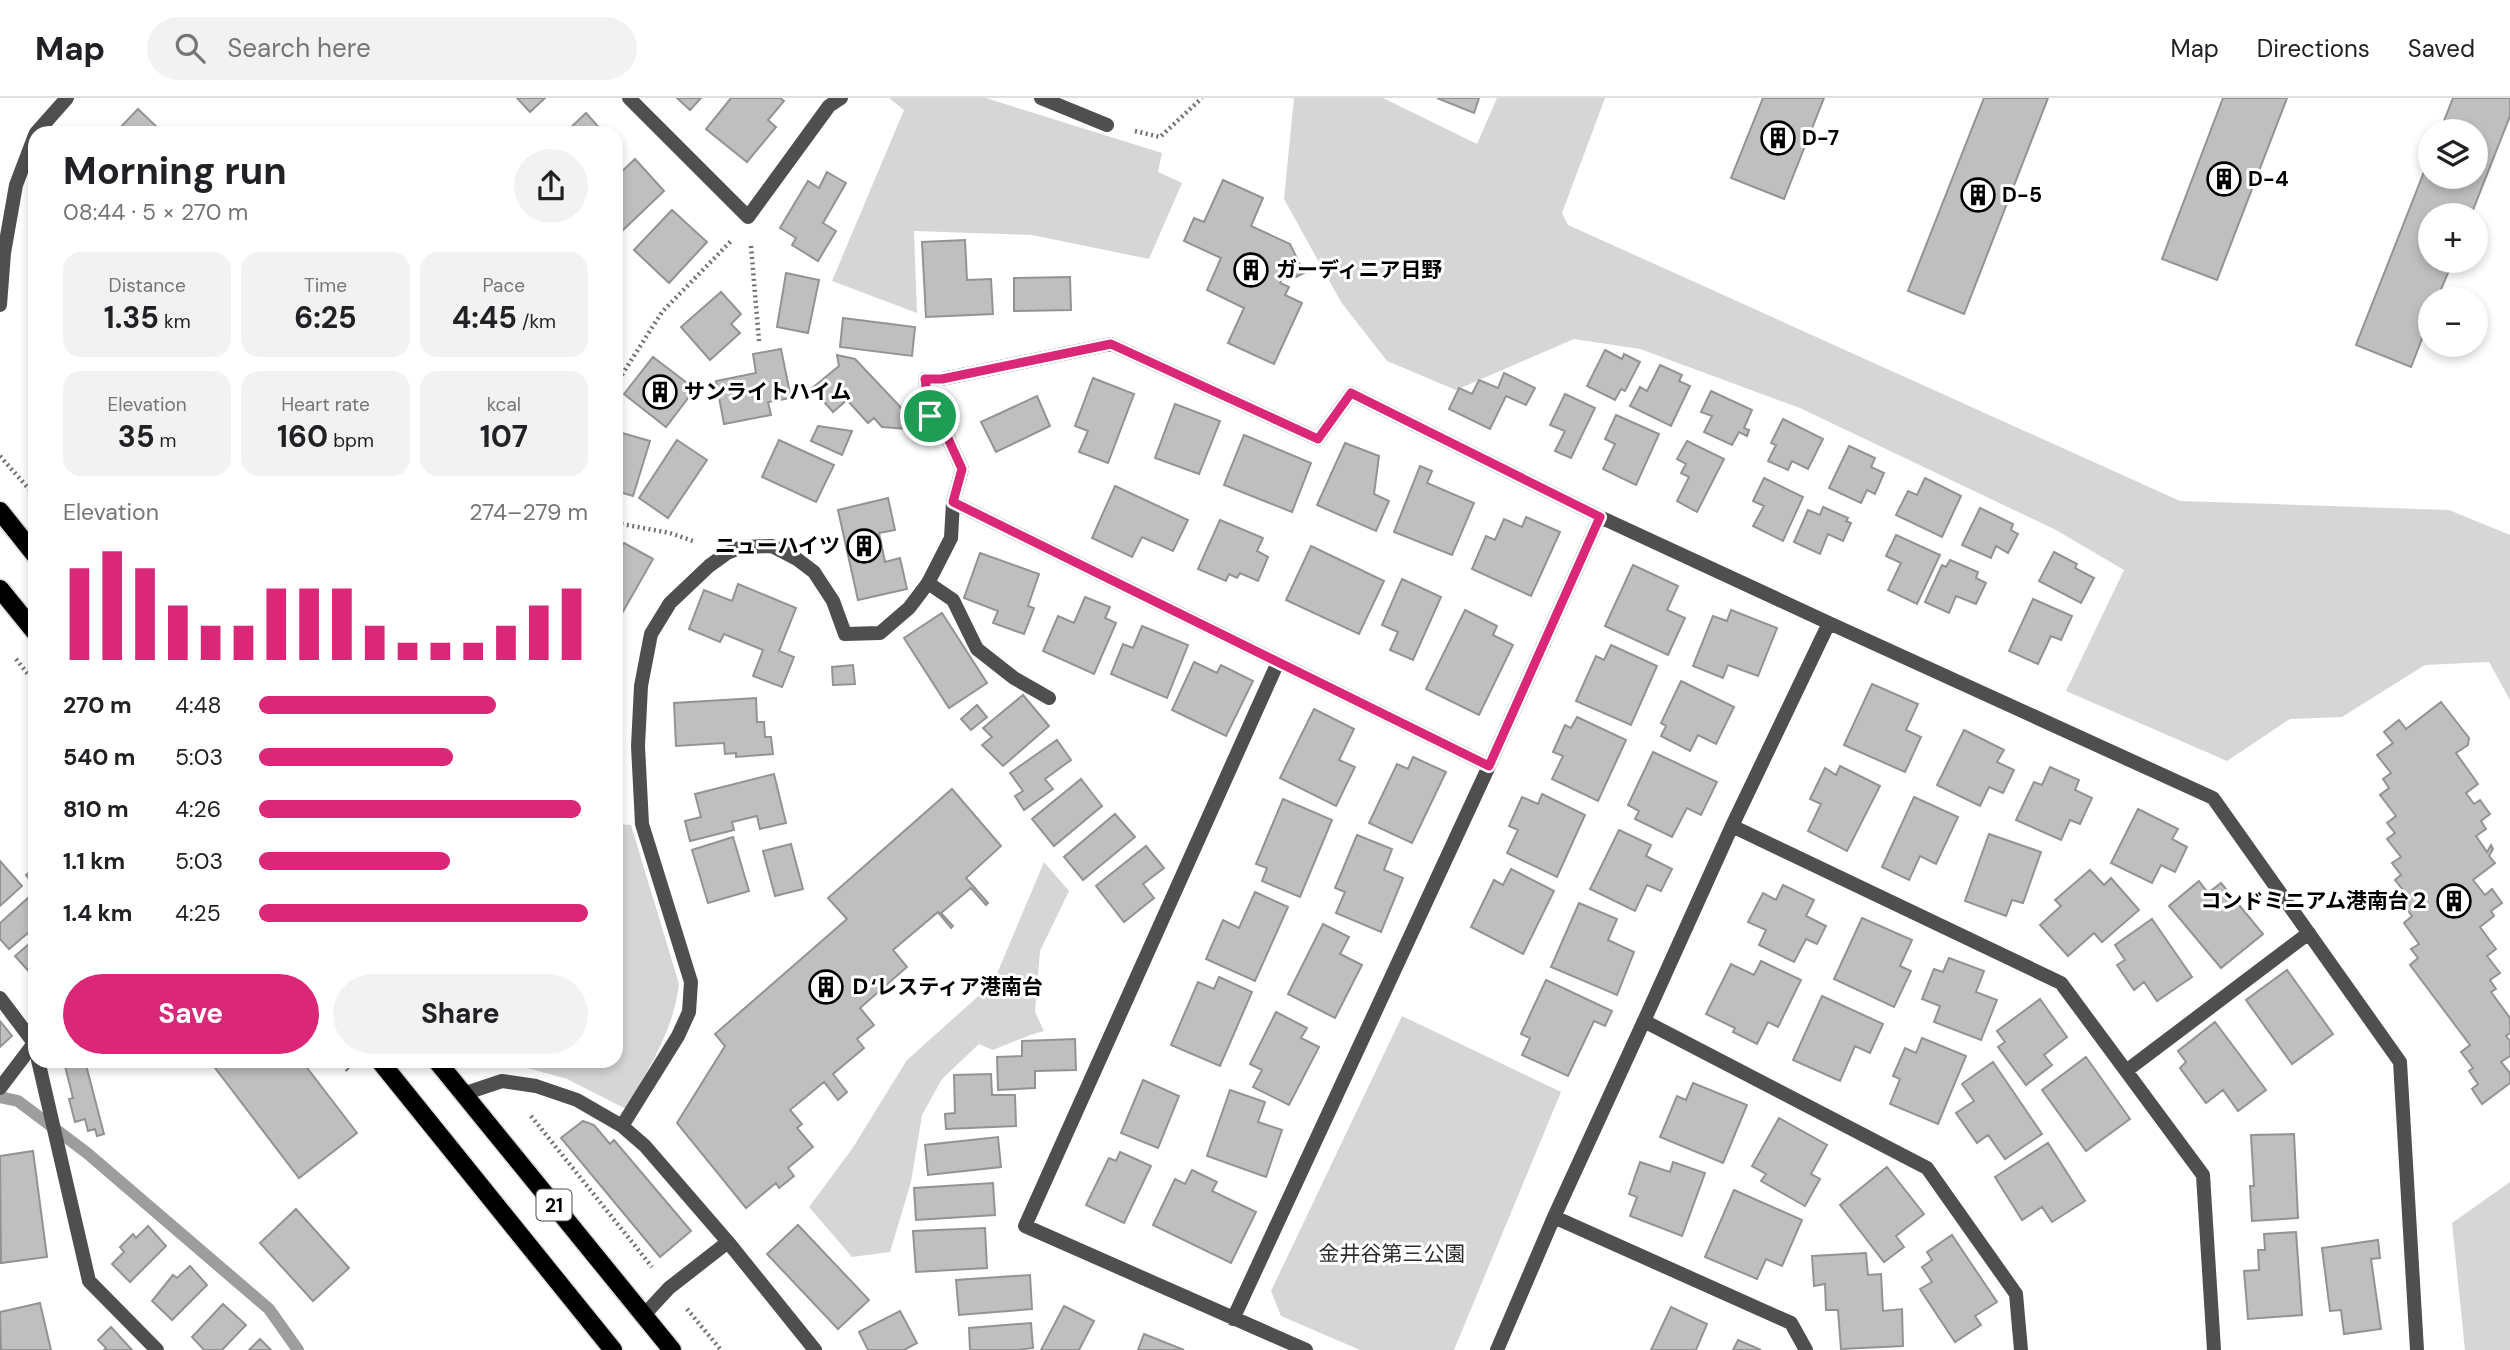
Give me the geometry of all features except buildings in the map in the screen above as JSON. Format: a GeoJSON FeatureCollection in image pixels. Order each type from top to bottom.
{"type":"FeatureCollection","features":[{"type":"Feature","properties":{"kind":"main road"},"geometry":{"type":"LineString","coordinates":[[0,511],[28,546]]}},
{"type":"Feature","properties":{"kind":"main road"},"geometry":{"type":"LineString","coordinates":[[0,589],[28,623]]}},
{"type":"Feature","properties":{"kind":"main road","name":"21"},"geometry":{"type":"LineString","coordinates":[[385,1068],[613,1350]]}},
{"type":"Feature","properties":{"kind":"main road","name":"21"},"geometry":{"type":"LineString","coordinates":[[442,1068],[672,1350]]}},
{"type":"Feature","properties":{"kind":"street"},"geometry":{"type":"LineString","coordinates":[[42,126],[66,98]]}},
{"type":"Feature","properties":{"kind":"street"},"geometry":{"type":"LineString","coordinates":[[629,98],[748,217],[830,101]]}},
{"type":"Feature","properties":{"kind":"street"},"geometry":{"type":"LineString","coordinates":[[1049,99],[1107,125]]}},
{"type":"Feature","properties":{"kind":"street"},"geometry":{"type":"LineString","coordinates":[[0,305],[4,253],[16,185],[28,153]]}},
{"type":"Feature","properties":{"kind":"street"},"geometry":{"type":"LineString","coordinates":[[622,1126],[690,1012],[691,982],[642,824],[639,734],[641,686],[651,635],[670,603],[727,553],[742,547],[772,547],[797,559],[814,572],[833,601],[845,634],[880,632],[909,608],[928,583],[951,538],[953,502],[962,469],[946,434],[930,416],[925,379],[942,379],[1111,344],[1318,439],[1351,393],[1600,517],[2213,799],[2400,1062],[2417,1350]]}},
{"type":"Feature","properties":{"kind":"street"},"geometry":{"type":"LineString","coordinates":[[953,502],[1489,766]]}},
{"type":"Feature","properties":{"kind":"street"},"geometry":{"type":"LineString","coordinates":[[1233,1319],[1489,766],[1600,517]]}},
{"type":"Feature","properties":{"kind":"street"},"geometry":{"type":"LineString","coordinates":[[928,583],[953,600],[977,649],[1014,678],[1049,698]]}},
{"type":"Feature","properties":{"kind":"street"},"geometry":{"type":"LineString","coordinates":[[1497,1350],[1554,1217],[1732,826],[1829,623]]}},
{"type":"Feature","properties":{"kind":"street"},"geometry":{"type":"LineString","coordinates":[[1278,662],[1025,1226],[1306,1350]]}},
{"type":"Feature","properties":{"kind":"street"},"geometry":{"type":"LineString","coordinates":[[1732,826],[2061,983],[2203,1175],[2214,1350]]}},
{"type":"Feature","properties":{"kind":"street"},"geometry":{"type":"LineString","coordinates":[[2126,1071],[2309,933]]}},
{"type":"Feature","properties":{"kind":"street"},"geometry":{"type":"LineString","coordinates":[[0,998],[28,1035]]}},
{"type":"Feature","properties":{"kind":"street"},"geometry":{"type":"LineString","coordinates":[[1644,1021],[1927,1168],[2016,1294],[2021,1350]]}},
{"type":"Feature","properties":{"kind":"street"},"geometry":{"type":"LineString","coordinates":[[0,1088],[28,1053]]}},
{"type":"Feature","properties":{"kind":"street"},"geometry":{"type":"LineString","coordinates":[[40,1068],[89,1281],[157,1350]]}},
{"type":"Feature","properties":{"kind":"street"},"geometry":{"type":"LineString","coordinates":[[463,1094],[502,1081],[536,1086],[578,1100],[622,1126],[645,1146],[728,1242],[815,1350]]}},
{"type":"Feature","properties":{"kind":"street"},"geometry":{"type":"LineString","coordinates":[[1554,1217],[1791,1323],[1807,1350]]}},
{"type":"Feature","properties":{"kind":"street"},"geometry":{"type":"LineString","coordinates":[[644,1315],[669,1289],[728,1242]]}},
{"type":"Feature","properties":{"kind":"path"},"geometry":{"type":"LineString","coordinates":[[1107,125],[1160,137],[1202,98]]}},
{"type":"Feature","properties":{"kind":"path"},"geometry":{"type":"LineString","coordinates":[[748,217],[760,341]]}},
{"type":"Feature","properties":{"kind":"path"},"geometry":{"type":"LineString","coordinates":[[623,373],[662,312],[730,244],[748,217]]}},
{"type":"Feature","properties":{"kind":"path"},"geometry":{"type":"LineString","coordinates":[[0,456],[28,488]]}},
{"type":"Feature","properties":{"kind":"path"},"geometry":{"type":"LineString","coordinates":[[623,524],[670,533]]}},
{"type":"Feature","properties":{"kind":"path"},"geometry":{"type":"LineString","coordinates":[[502,1081],[721,1350]]}},
{"type":"Feature","properties":{"kind":"green space"},"geometry":{"type":"Polygon","coordinates":[[[889,98],[986,98],[1162,153],[1158,172],[1182,183],[1149,259],[1032,235],[914,231],[917,313],[832,281],[904,110],[889,98]]]}},
{"type":"Feature","properties":{"kind":"green space"},"geometry":{"type":"Polygon","coordinates":[[[1294,98],[1383,98],[1477,144],[1497,98],[1605,98],[1562,213],[1568,225],[2180,501],[2449,510],[2510,535],[2510,700],[2489,662],[2425,665],[2342,717],[2290,719],[2227,761],[2066,691],[2124,570],[2056,530],[1800,408],[1640,349],[1574,339],[1456,390],[1387,361],[1341,302],[1284,199],[1294,98]]]}},
{"type":"Feature","properties":{"kind":"green space"},"geometry":{"type":"Polygon","coordinates":[[[623,824],[631,825],[679,984],[672,1017],[651,1064],[626,1109],[567,1079],[528,1068],[623,1068],[623,824]]]}},
{"type":"Feature","properties":{"kind":"green space"},"geometry":{"type":"Polygon","coordinates":[[[1044,862],[1069,891],[1040,951],[1035,1012],[1044,1031],[993,1050],[979,1044],[942,1079],[922,1115],[911,1182],[890,1252],[852,1257],[809,1207],[852,1149],[907,1060],[993,983],[1044,862]]]}},
{"type":"Feature","properties":{"kind":"green space","name":"金井谷第三公園"},"geometry":{"type":"Polygon","coordinates":[[[1402,1016],[1561,1092],[1454,1350],[1360,1350],[1281,1316],[1271,1291],[1402,1016]]]}},
{"type":"Feature","properties":{"kind":"green space"},"geometry":{"type":"Polygon","coordinates":[[[2510,1182],[2510,1350],[2465,1350],[2452,1223],[2510,1182]]]}},
{"type":"Feature","properties":{"kind":"waterway"},"geometry":{"type":"LineString","coordinates":[[0,1097],[18,1101],[87,1153],[269,1309],[298,1350]]}},
{"type":"Feature","properties":{"kind":"place","name":"D-7"},"geometry":{"type":"Point","coordinates":[1778,138]}},
{"type":"Feature","properties":{"kind":"place","name":"D-4"},"geometry":{"type":"Point","coordinates":[2224,179]}},
{"type":"Feature","properties":{"kind":"place","name":"D-5"},"geometry":{"type":"Point","coordinates":[1978,195]}},
{"type":"Feature","properties":{"kind":"place","name":"ガーディニア日野"},"geometry":{"type":"Point","coordinates":[1251,270]}},
{"type":"Feature","properties":{"kind":"place","name":"サンライトハイム"},"geometry":{"type":"Point","coordinates":[660,392]}},
{"type":"Feature","properties":{"kind":"place","name":"ニューハイツ"},"geometry":{"type":"Point","coordinates":[864,546]}},
{"type":"Feature","properties":{"kind":"place","name":"コンドミニアム港南台２"},"geometry":{"type":"Point","coordinates":[2454,901]}},
{"type":"Feature","properties":{"kind":"place","name":"Ｄ‘レスティア港南台"},"geometry":{"type":"Point","coordinates":[826,987]}},
{"type":"Feature","properties":{"kind":"route"},"geometry":{"type":"LineString","coordinates":[[1111,344],[1318,439],[1351,393],[1600,517],[1489,766],[953,502],[962,469],[946,434],[930,416],[925,379],[942,379],[1111,344]]}}]}
